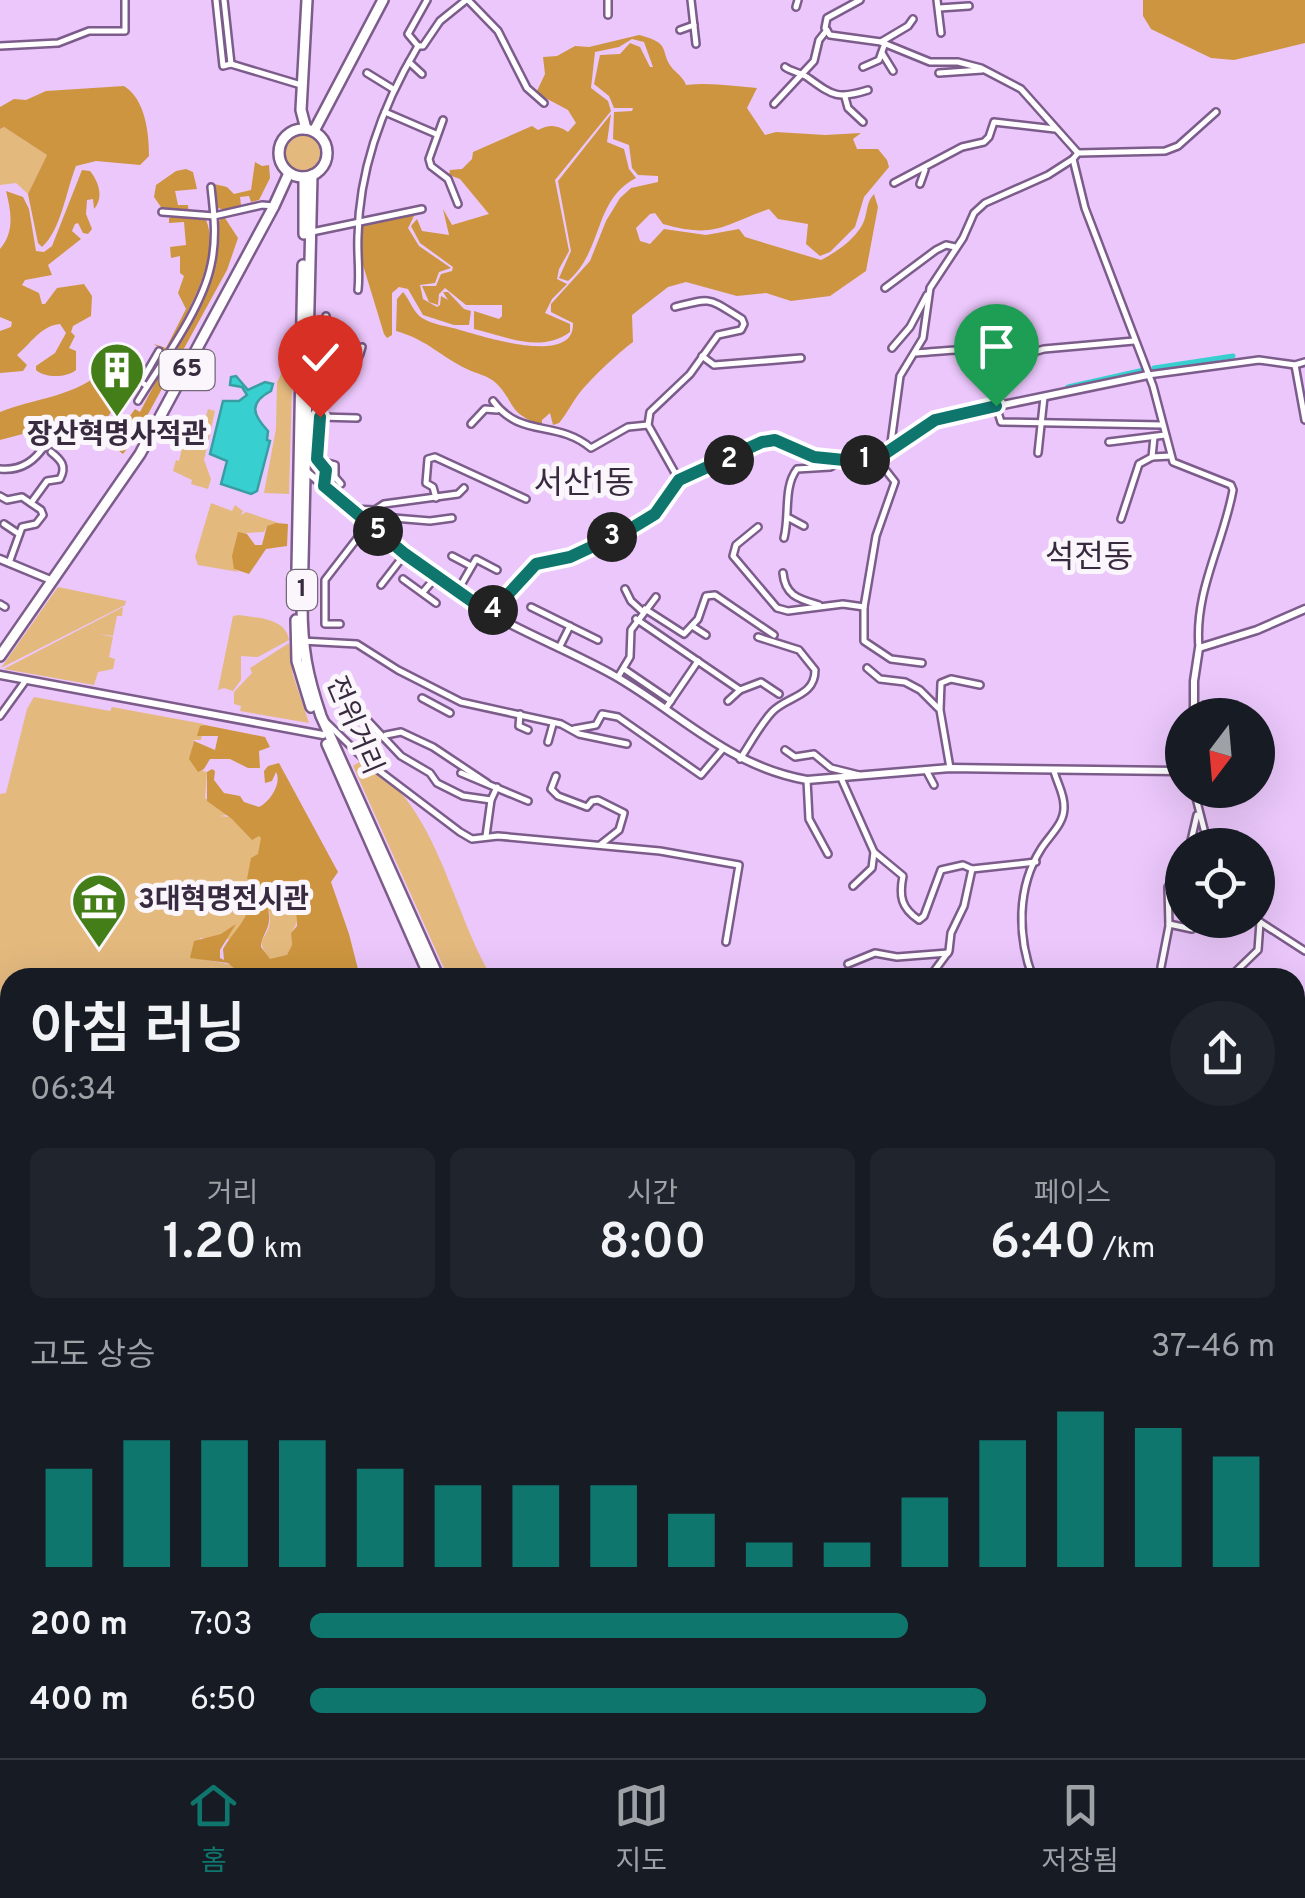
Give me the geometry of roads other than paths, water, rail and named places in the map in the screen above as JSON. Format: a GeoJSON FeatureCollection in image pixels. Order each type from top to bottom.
{"type":"FeatureCollection","features":[{"type":"Feature","properties":{"kind":"main road"},"geometry":{"type":"LineString","coordinates":[[308,0],[301,110],[310,130],[322,138],[327,152],[323,166],[308,176],[288,173],[279,160],[280,144],[290,132],[310,130]]}},
{"type":"Feature","properties":{"kind":"main road"},"geometry":{"type":"LineString","coordinates":[[310,130],[384,0]]}},
{"type":"Feature","properties":{"kind":"main road","name":"65"},"geometry":{"type":"LineString","coordinates":[[0,656],[140,454],[288,173]]}},
{"type":"Feature","properties":{"kind":"main road","name":"전위거리"},"geometry":{"type":"LineString","coordinates":[[308,176],[302,641],[308,682],[434,968]]}},
{"type":"Feature","properties":{"kind":"main road","name":"전위거리"},"geometry":{"type":"LineString","coordinates":[[308,176],[295,644],[302,684],[426,968]]}},
{"type":"Feature","properties":{"kind":"street"},"geometry":{"type":"LineString","coordinates":[[0,46],[44,45],[88,31],[122,32],[126,28],[124,0]]}},
{"type":"Feature","properties":{"kind":"street"},"geometry":{"type":"LineString","coordinates":[[220,0],[223,66],[230,64],[303,84]]}},
{"type":"Feature","properties":{"kind":"street"},"geometry":{"type":"LineString","coordinates":[[418,46],[408,34],[427,0]]}},
{"type":"Feature","properties":{"kind":"street"},"geometry":{"type":"LineString","coordinates":[[358,290],[359,222],[366,166],[393,89],[418,46],[422,46],[440,21],[467,0],[498,31],[527,88],[544,102]]}},
{"type":"Feature","properties":{"kind":"street"},"geometry":{"type":"LineString","coordinates":[[608,0],[608,15]]}},
{"type":"Feature","properties":{"kind":"street"},"geometry":{"type":"LineString","coordinates":[[690,0],[696,44]]}},
{"type":"Feature","properties":{"kind":"street"},"geometry":{"type":"LineString","coordinates":[[848,0],[859,1]]}},
{"type":"Feature","properties":{"kind":"street"},"geometry":{"type":"LineString","coordinates":[[774,104],[814,61],[827,30],[827,18],[859,1]]}},
{"type":"Feature","properties":{"kind":"street"},"geometry":{"type":"LineString","coordinates":[[941,32],[938,4],[970,6]]}},
{"type":"Feature","properties":{"kind":"street"},"geometry":{"type":"LineString","coordinates":[[883,42],[914,19]]}},
{"type":"Feature","properties":{"kind":"street"},"geometry":{"type":"LineString","coordinates":[[680,30],[694,26]]}},
{"type":"Feature","properties":{"kind":"street"},"geometry":{"type":"LineString","coordinates":[[827,30],[838,38],[883,42],[930,62],[958,62],[985,70],[1021,88],[1078,152],[1165,151],[1178,146],[1216,112]]}},
{"type":"Feature","properties":{"kind":"street"},"geometry":{"type":"LineString","coordinates":[[863,66],[876,63],[883,42]]}},
{"type":"Feature","properties":{"kind":"street"},"geometry":{"type":"LineString","coordinates":[[882,53],[893,71]]}},
{"type":"Feature","properties":{"kind":"street"},"geometry":{"type":"LineString","coordinates":[[409,62],[422,74]]}},
{"type":"Feature","properties":{"kind":"street"},"geometry":{"type":"LineString","coordinates":[[784,67],[845,97],[868,90]]}},
{"type":"Feature","properties":{"kind":"street"},"geometry":{"type":"LineString","coordinates":[[938,73],[985,70]]}},
{"type":"Feature","properties":{"kind":"street"},"geometry":{"type":"LineString","coordinates":[[367,73],[393,89]]}},
{"type":"Feature","properties":{"kind":"street"},"geometry":{"type":"LineString","coordinates":[[845,97],[848,108],[863,122]]}},
{"type":"Feature","properties":{"kind":"street"},"geometry":{"type":"LineString","coordinates":[[385,112],[436,134]]}},
{"type":"Feature","properties":{"kind":"street"},"geometry":{"type":"LineString","coordinates":[[443,120],[429,162],[448,179],[458,204]]}},
{"type":"Feature","properties":{"kind":"street"},"geometry":{"type":"LineString","coordinates":[[894,183],[962,147],[984,142],[994,122],[1058,130]]}},
{"type":"Feature","properties":{"kind":"street"},"geometry":{"type":"LineString","coordinates":[[892,348],[913,323],[912,318],[979,206],[1048,175],[1078,152]]}},
{"type":"Feature","properties":{"kind":"street"},"geometry":{"type":"LineString","coordinates":[[1072,159],[1084,208],[1148,375],[1171,456],[1177,464],[1231,485],[1233,490],[1205,580],[1195,698]]}},
{"type":"Feature","properties":{"kind":"street"},"geometry":{"type":"LineString","coordinates":[[920,184],[926,167]]}},
{"type":"Feature","properties":{"kind":"street"},"geometry":{"type":"LineString","coordinates":[[138,401],[210,273],[214,216],[211,187]]}},
{"type":"Feature","properties":{"kind":"street"},"geometry":{"type":"LineString","coordinates":[[162,212],[214,216],[274,206]]}},
{"type":"Feature","properties":{"kind":"street"},"geometry":{"type":"LineString","coordinates":[[310,232],[422,210]]}},
{"type":"Feature","properties":{"kind":"street"},"geometry":{"type":"LineString","coordinates":[[885,288],[936,250],[946,245],[954,247]]}},
{"type":"Feature","properties":{"kind":"street"},"geometry":{"type":"LineString","coordinates":[[890,452],[900,376],[924,338],[928,293]]}},
{"type":"Feature","properties":{"kind":"street"},"geometry":{"type":"LineString","coordinates":[[675,307],[698,298],[711,300],[744,321],[741,330],[718,335],[690,374],[652,408],[648,426],[679,480]]}},
{"type":"Feature","properties":{"kind":"street"},"geometry":{"type":"LineString","coordinates":[[324,486],[326,476],[317,459],[326,316]]}},
{"type":"Feature","properties":{"kind":"street"},"geometry":{"type":"LineString","coordinates":[[343,374],[345,332]]}},
{"type":"Feature","properties":{"kind":"street"},"geometry":{"type":"LineString","coordinates":[[914,353],[961,349],[1009,358],[1044,349],[1134,341]]}},
{"type":"Feature","properties":{"kind":"street"},"geometry":{"type":"LineString","coordinates":[[323,376],[343,374],[355,366],[362,347]]}},
{"type":"Feature","properties":{"kind":"street"},"geometry":{"type":"LineString","coordinates":[[147,386],[141,382],[159,351]]}},
{"type":"Feature","properties":{"kind":"street"},"geometry":{"type":"LineString","coordinates":[[702,356],[714,365],[801,358]]}},
{"type":"Feature","properties":{"kind":"street"},"geometry":{"type":"LineString","coordinates":[[490,614],[536,564],[570,557],[655,514],[679,480],[770,440],[814,457],[877,459],[935,420],[996,406],[1148,375],[1259,360],[1296,365],[1305,362]]}},
{"type":"Feature","properties":{"kind":"street"},"geometry":{"type":"LineString","coordinates":[[1296,365],[1305,420]]}},
{"type":"Feature","properties":{"kind":"street"},"geometry":{"type":"LineString","coordinates":[[1038,454],[1044,396]]}},
{"type":"Feature","properties":{"kind":"street"},"geometry":{"type":"LineString","coordinates":[[494,401],[500,411]]}},
{"type":"Feature","properties":{"kind":"street"},"geometry":{"type":"LineString","coordinates":[[996,406],[1000,422],[1162,424]]}},
{"type":"Feature","properties":{"kind":"street"},"geometry":{"type":"LineString","coordinates":[[471,424],[485,409],[500,411],[525,426],[563,430],[591,448],[628,428],[648,426]]}},
{"type":"Feature","properties":{"kind":"street"},"geometry":{"type":"LineString","coordinates":[[320,417],[357,418]]}},
{"type":"Feature","properties":{"kind":"street"},"geometry":{"type":"LineString","coordinates":[[1110,442],[1164,435]]}},
{"type":"Feature","properties":{"kind":"street"},"geometry":{"type":"LineString","coordinates":[[1152,457],[1154,437]]}},
{"type":"Feature","properties":{"kind":"street"},"geometry":{"type":"LineString","coordinates":[[2,469],[24,466],[46,444]]}},
{"type":"Feature","properties":{"kind":"street"},"geometry":{"type":"LineString","coordinates":[[31,503],[47,481],[60,478],[64,471],[62,461],[51,452]]}},
{"type":"Feature","properties":{"kind":"street"},"geometry":{"type":"LineString","coordinates":[[1121,518],[1139,464],[1152,457],[1171,456]]}},
{"type":"Feature","properties":{"kind":"street"},"geometry":{"type":"LineString","coordinates":[[436,498],[424,477],[428,460],[435,457],[526,499]]}},
{"type":"Feature","properties":{"kind":"street"},"geometry":{"type":"LineString","coordinates":[[877,459],[895,482],[876,536],[864,608],[864,641],[891,659],[922,663]]}},
{"type":"Feature","properties":{"kind":"street"},"geometry":{"type":"LineString","coordinates":[[784,538],[789,485],[797,469],[830,467],[844,460]]}},
{"type":"Feature","properties":{"kind":"street"},"geometry":{"type":"LineString","coordinates":[[2,469],[12,463]]}},
{"type":"Feature","properties":{"kind":"street"},"geometry":{"type":"LineString","coordinates":[[322,466],[335,465],[341,484]]}},
{"type":"Feature","properties":{"kind":"street"},"geometry":{"type":"LineString","coordinates":[[306,471],[456,592],[490,614],[618,678],[740,759],[807,780],[950,768],[1165,770]]}},
{"type":"Feature","properties":{"kind":"street"},"geometry":{"type":"LineString","coordinates":[[350,508],[375,510],[384,504],[458,494],[464,488]]}},
{"type":"Feature","properties":{"kind":"street"},"geometry":{"type":"LineString","coordinates":[[0,496],[7,500],[22,497],[41,510],[42,515],[36,524],[22,527],[3,562],[54,581]]}},
{"type":"Feature","properties":{"kind":"street"},"geometry":{"type":"LineString","coordinates":[[358,514],[430,521],[452,518]]}},
{"type":"Feature","properties":{"kind":"street"},"geometry":{"type":"LineString","coordinates":[[788,518],[804,526]]}},
{"type":"Feature","properties":{"kind":"street"},"geometry":{"type":"LineString","coordinates":[[340,624],[325,624],[325,580],[368,523]]}},
{"type":"Feature","properties":{"kind":"street"},"geometry":{"type":"LineString","coordinates":[[4,524],[19,534]]}},
{"type":"Feature","properties":{"kind":"street"},"geometry":{"type":"LineString","coordinates":[[758,526],[733,550],[734,556],[777,608],[843,604],[864,608]]}},
{"type":"Feature","properties":{"kind":"street"},"geometry":{"type":"LineString","coordinates":[[381,585],[405,554]]}},
{"type":"Feature","properties":{"kind":"street"},"geometry":{"type":"LineString","coordinates":[[452,556],[472,566]]}},
{"type":"Feature","properties":{"kind":"street"},"geometry":{"type":"LineString","coordinates":[[456,592],[476,559],[496,570]]}},
{"type":"Feature","properties":{"kind":"street"},"geometry":{"type":"LineString","coordinates":[[783,573],[784,587],[791,594],[822,606]]}},
{"type":"Feature","properties":{"kind":"street"},"geometry":{"type":"LineString","coordinates":[[423,592],[436,577]]}},
{"type":"Feature","properties":{"kind":"street"},"geometry":{"type":"LineString","coordinates":[[404,578],[436,603]]}},
{"type":"Feature","properties":{"kind":"street"},"geometry":{"type":"LineString","coordinates":[[626,589],[631,601],[684,634],[710,594],[774,636]]}},
{"type":"Feature","properties":{"kind":"street"},"geometry":{"type":"LineString","coordinates":[[618,678],[630,656],[631,630],[636,619],[656,597]]}},
{"type":"Feature","properties":{"kind":"street"},"geometry":{"type":"LineString","coordinates":[[530,607],[598,640]]}},
{"type":"Feature","properties":{"kind":"street"},"geometry":{"type":"LineString","coordinates":[[1199,648],[1305,609]]}},
{"type":"Feature","properties":{"kind":"street"},"geometry":{"type":"LineString","coordinates":[[636,619],[740,690]]}},
{"type":"Feature","properties":{"kind":"street"},"geometry":{"type":"LineString","coordinates":[[558,648],[570,626]]}},
{"type":"Feature","properties":{"kind":"street"},"geometry":{"type":"LineString","coordinates":[[692,626],[706,635]]}},
{"type":"Feature","properties":{"kind":"street"},"geometry":{"type":"LineString","coordinates":[[740,759],[774,710],[803,694],[816,677],[809,660],[799,650],[758,637]]}},
{"type":"Feature","properties":{"kind":"street"},"geometry":{"type":"LineString","coordinates":[[302,641],[358,644],[461,702],[627,744]]}},
{"type":"Feature","properties":{"kind":"street"},"geometry":{"type":"LineString","coordinates":[[630,656],[639,662]]}},
{"type":"Feature","properties":{"kind":"street"},"geometry":{"type":"LineString","coordinates":[[664,710],[698,661]]}},
{"type":"Feature","properties":{"kind":"street"},"geometry":{"type":"LineString","coordinates":[[867,668],[880,679],[905,682],[920,690],[940,710]]}},
{"type":"Feature","properties":{"kind":"street"},"geometry":{"type":"LineString","coordinates":[[623,669],[670,701]]}},
{"type":"Feature","properties":{"kind":"street"},"geometry":{"type":"LineString","coordinates":[[0,675],[323,735]]}},
{"type":"Feature","properties":{"kind":"street"},"geometry":{"type":"LineString","coordinates":[[0,716],[26,680]]}},
{"type":"Feature","properties":{"kind":"street"},"geometry":{"type":"LineString","coordinates":[[950,768],[940,687],[944,680],[980,685]]}},
{"type":"Feature","properties":{"kind":"street"},"geometry":{"type":"LineString","coordinates":[[728,700],[760,682],[778,694]]}},
{"type":"Feature","properties":{"kind":"street"},"geometry":{"type":"LineString","coordinates":[[432,703],[438,691]]}},
{"type":"Feature","properties":{"kind":"street"},"geometry":{"type":"LineString","coordinates":[[422,698],[450,713]]}},
{"type":"Feature","properties":{"kind":"street"},"geometry":{"type":"LineString","coordinates":[[353,705],[400,756],[430,773],[437,783],[463,796],[491,800]]}},
{"type":"Feature","properties":{"kind":"street"},"geometry":{"type":"LineString","coordinates":[[520,714],[518,726],[528,730]]}},
{"type":"Feature","properties":{"kind":"street"},"geometry":{"type":"LineString","coordinates":[[571,729],[596,725],[602,714],[618,717],[701,775],[722,750]]}},
{"type":"Feature","properties":{"kind":"street"},"geometry":{"type":"LineString","coordinates":[[321,716],[359,755],[472,839],[486,836],[600,846],[738,864],[726,942]]}},
{"type":"Feature","properties":{"kind":"street"},"geometry":{"type":"LineString","coordinates":[[548,742],[554,724]]}},
{"type":"Feature","properties":{"kind":"street"},"geometry":{"type":"LineString","coordinates":[[384,736],[401,732],[488,783]]}},
{"type":"Feature","properties":{"kind":"street"},"geometry":{"type":"LineString","coordinates":[[576,742],[579,734]]}},
{"type":"Feature","properties":{"kind":"street"},"geometry":{"type":"LineString","coordinates":[[785,750],[795,756],[814,754],[831,768],[861,776]]}},
{"type":"Feature","properties":{"kind":"street"},"geometry":{"type":"LineString","coordinates":[[343,765],[348,756],[359,755]]}},
{"type":"Feature","properties":{"kind":"street"},"geometry":{"type":"LineString","coordinates":[[926,770],[934,785]]}},
{"type":"Feature","properties":{"kind":"street"},"geometry":{"type":"LineString","coordinates":[[1030,968],[1020,907],[1036,862],[1063,817],[1064,801],[1054,771]]}},
{"type":"Feature","properties":{"kind":"street"},"geometry":{"type":"LineString","coordinates":[[461,773],[528,801]]}},
{"type":"Feature","properties":{"kind":"street"},"geometry":{"type":"LineString","coordinates":[[556,776],[552,789],[558,796],[587,807],[592,800],[598,800],[624,813],[619,830],[600,846]]}},
{"type":"Feature","properties":{"kind":"street"},"geometry":{"type":"LineString","coordinates":[[840,778],[874,852],[903,876],[903,904],[919,920],[924,916],[940,870],[1036,862]]}},
{"type":"Feature","properties":{"kind":"street"},"geometry":{"type":"LineString","coordinates":[[807,780],[809,819],[828,854]]}},
{"type":"Feature","properties":{"kind":"street"},"geometry":{"type":"LineString","coordinates":[[486,836],[491,800],[497,787]]}},
{"type":"Feature","properties":{"kind":"street"},"geometry":{"type":"LineString","coordinates":[[1197,808],[1203,828]]}},
{"type":"Feature","properties":{"kind":"street"},"geometry":{"type":"LineString","coordinates":[[1194,828],[1198,812]]}},
{"type":"Feature","properties":{"kind":"street"},"geometry":{"type":"LineString","coordinates":[[853,886],[872,868],[874,852]]}},
{"type":"Feature","properties":{"kind":"street"},"geometry":{"type":"LineString","coordinates":[[937,968],[948,954],[972,869]]}},
{"type":"Feature","properties":{"kind":"street"},"geometry":{"type":"LineString","coordinates":[[1275,932],[1303,949],[1305,960]]}},
{"type":"Feature","properties":{"kind":"street"},"geometry":{"type":"LineString","coordinates":[[1161,967],[1166,938]]}},
{"type":"Feature","properties":{"kind":"street"},"geometry":{"type":"LineString","coordinates":[[1239,968],[1258,950],[1258,938]]}},
{"type":"Feature","properties":{"kind":"street"},"geometry":{"type":"LineString","coordinates":[[848,964],[875,953],[897,957],[948,954]]}},
{"type":"Feature","properties":{"kind":"street"},"geometry":{"type":"LineString","coordinates":[[0,1467],[0,1495]]}},
{"type":"Feature","properties":{"kind":"waterway"},"geometry":{"type":"LineString","coordinates":[[1154,368],[1233,356]]}},
{"type":"Feature","properties":{"kind":"waterway"},"geometry":{"type":"LineString","coordinates":[[1068,387],[1144,370]]}},
{"type":"Feature","properties":{"kind":"place","name":"장산혁명사적관"},"geometry":{"type":"Point","coordinates":[117,419]}},
{"type":"Feature","properties":{"kind":"place","name":"3대혁명전시관"},"geometry":{"type":"Point","coordinates":[99,950]}},
{"type":"Feature","properties":{"kind":"district","name":"서산1동"},"geometry":{"type":"Point","coordinates":[584,485]}},
{"type":"Feature","properties":{"kind":"district","name":"석전동"},"geometry":{"type":"Point","coordinates":[1089,559]}}]}
